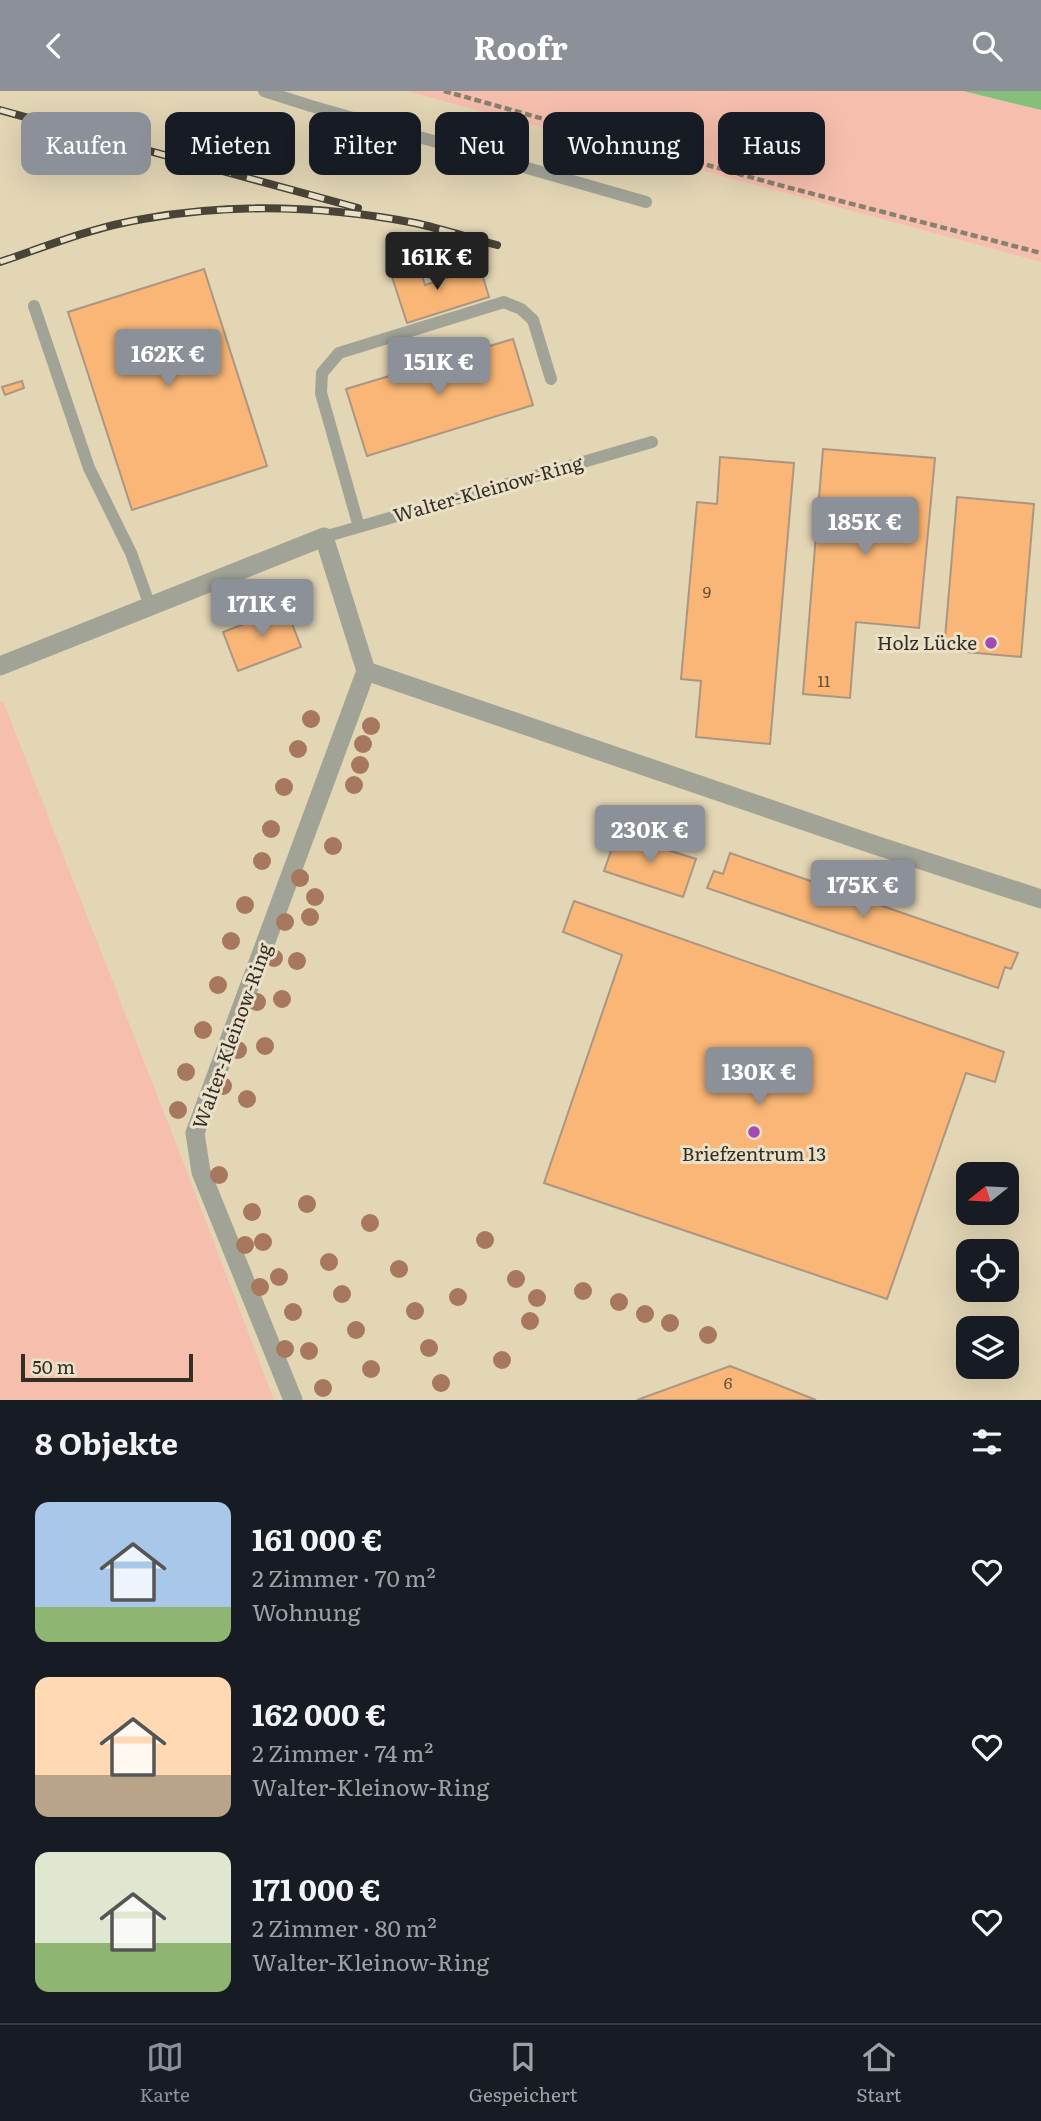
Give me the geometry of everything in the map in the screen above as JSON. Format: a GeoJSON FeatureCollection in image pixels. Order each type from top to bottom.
{"type":"FeatureCollection","features":[{"type":"Feature","properties":{"kind":"street","name":"Walter-Kleinow-Ring"},"geometry":{"type":"LineString","coordinates":[[0,666],[324,537]]}},
{"type":"Feature","properties":{"kind":"street"},"geometry":{"type":"LineString","coordinates":[[324,537],[366,671],[1041,899]]}},
{"type":"Feature","properties":{"kind":"street","name":"Walter-Kleinow-Ring"},"geometry":{"type":"LineString","coordinates":[[293,1400],[201,1172],[195,1133],[366,671]]}},
{"type":"Feature","properties":{"kind":"lane"},"geometry":{"type":"LineString","coordinates":[[264,91],[646,202]]}},
{"type":"Feature","properties":{"kind":"lane"},"geometry":{"type":"LineString","coordinates":[[359,527],[321,393],[322,373],[339,353],[504,302],[521,309],[533,320],[551,379]]}},
{"type":"Feature","properties":{"kind":"lane"},"geometry":{"type":"LineString","coordinates":[[34,306],[89,468],[131,553],[150,606]]}},
{"type":"Feature","properties":{"kind":"lane","name":"Walter-Kleinow-Ring"},"geometry":{"type":"LineString","coordinates":[[324,537],[652,442]]}},
{"type":"Feature","properties":{"kind":"path"},"geometry":{"type":"LineString","coordinates":[[444,91],[775,184],[1041,253]]}},
{"type":"Feature","properties":{"kind":"shaded area"},"geometry":{"type":"Polygon","coordinates":[[[0,91],[406,91],[484,112],[435,112],[435,175],[529,175],[529,124],[543,128],[543,175],[704,175],[704,171],[1041,262],[1041,1400],[0,1400],[0,91]]]}},
{"type":"Feature","properties":{"kind":"shaded area"},"geometry":{"type":"Polygon","coordinates":[[[406,91],[963,91],[1041,110],[1041,262],[704,171],[704,112],[543,112],[543,128],[529,124],[529,112],[484,112],[406,91]]]}},
{"type":"Feature","properties":{"kind":"shaded area"},"geometry":{"type":"Polygon","coordinates":[[[963,91],[1041,91],[1041,110],[963,91]]]}},
{"type":"Feature","properties":{"kind":"shaded area"},"geometry":{"type":"Polygon","coordinates":[[[3,701],[274,1400],[0,1400],[0,702],[3,701]]]}},
{"type":"Feature","properties":{"kind":"building"},"geometry":{"type":"Polygon","coordinates":[[[419,266],[425,285],[480,267],[489,297],[407,323],[391,274],[419,266]]]}},
{"type":"Feature","properties":{"kind":"building"},"geometry":{"type":"Polygon","coordinates":[[[204,269],[267,466],[132,510],[68,312],[204,269]]]}},
{"type":"Feature","properties":{"kind":"building"},"geometry":{"type":"Polygon","coordinates":[[[513,339],[533,405],[367,456],[346,389],[513,339]]]}},
{"type":"Feature","properties":{"kind":"building"},"geometry":{"type":"Polygon","coordinates":[[[22,381],[24,388],[5,395],[2,387],[22,381]]]}},
{"type":"Feature","properties":{"kind":"building"},"geometry":{"type":"Polygon","coordinates":[[[823,449],[935,458],[919,628],[856,622],[850,698],[803,694],[823,449]]]}},
{"type":"Feature","properties":{"kind":"building"},"geometry":{"type":"Polygon","coordinates":[[[720,457],[794,463],[770,744],[696,737],[701,681],[681,679],[697,502],[717,504],[720,457]]]}},
{"type":"Feature","properties":{"kind":"building"},"geometry":{"type":"Polygon","coordinates":[[[957,497],[1034,504],[1021,657],[944,650],[957,497]]]}},
{"type":"Feature","properties":{"kind":"building"},"geometry":{"type":"Polygon","coordinates":[[[286,608],[301,647],[238,671],[223,632],[286,608]]]}},
{"type":"Feature","properties":{"kind":"building"},"geometry":{"type":"Polygon","coordinates":[[[617,834],[696,859],[683,897],[604,871],[617,834]]]}},
{"type":"Feature","properties":{"kind":"building"},"geometry":{"type":"Polygon","coordinates":[[[730,853],[1018,953],[1011,969],[1005,967],[998,988],[707,888],[714,871],[723,874],[730,853]]]}},
{"type":"Feature","properties":{"kind":"building","name":"Briefzentrum 13"},"geometry":{"type":"Polygon","coordinates":[[[574,901],[1004,1052],[995,1082],[966,1073],[887,1299],[544,1183],[622,955],[563,932],[574,901]]]}},
{"type":"Feature","properties":{"kind":"building"},"geometry":{"type":"Polygon","coordinates":[[[730,1366],[816,1400],[637,1400],[730,1366]]]}},
{"type":"Feature","properties":{"kind":"railway"},"geometry":{"type":"LineString","coordinates":[[0,110],[358,208]]}},
{"type":"Feature","properties":{"kind":"railway"},"geometry":{"type":"LineString","coordinates":[[0,262],[71,237],[125,222],[211,210],[313,210],[381,217],[425,225],[497,245]]}},
{"type":"Feature","properties":{"kind":"place","name":"Holz Lücke"},"geometry":{"type":"Point","coordinates":[991,643]}},
{"type":"Feature","properties":{"kind":"place","name":"Briefzentrum 13"},"geometry":{"type":"Point","coordinates":[754,1132]}}]}
